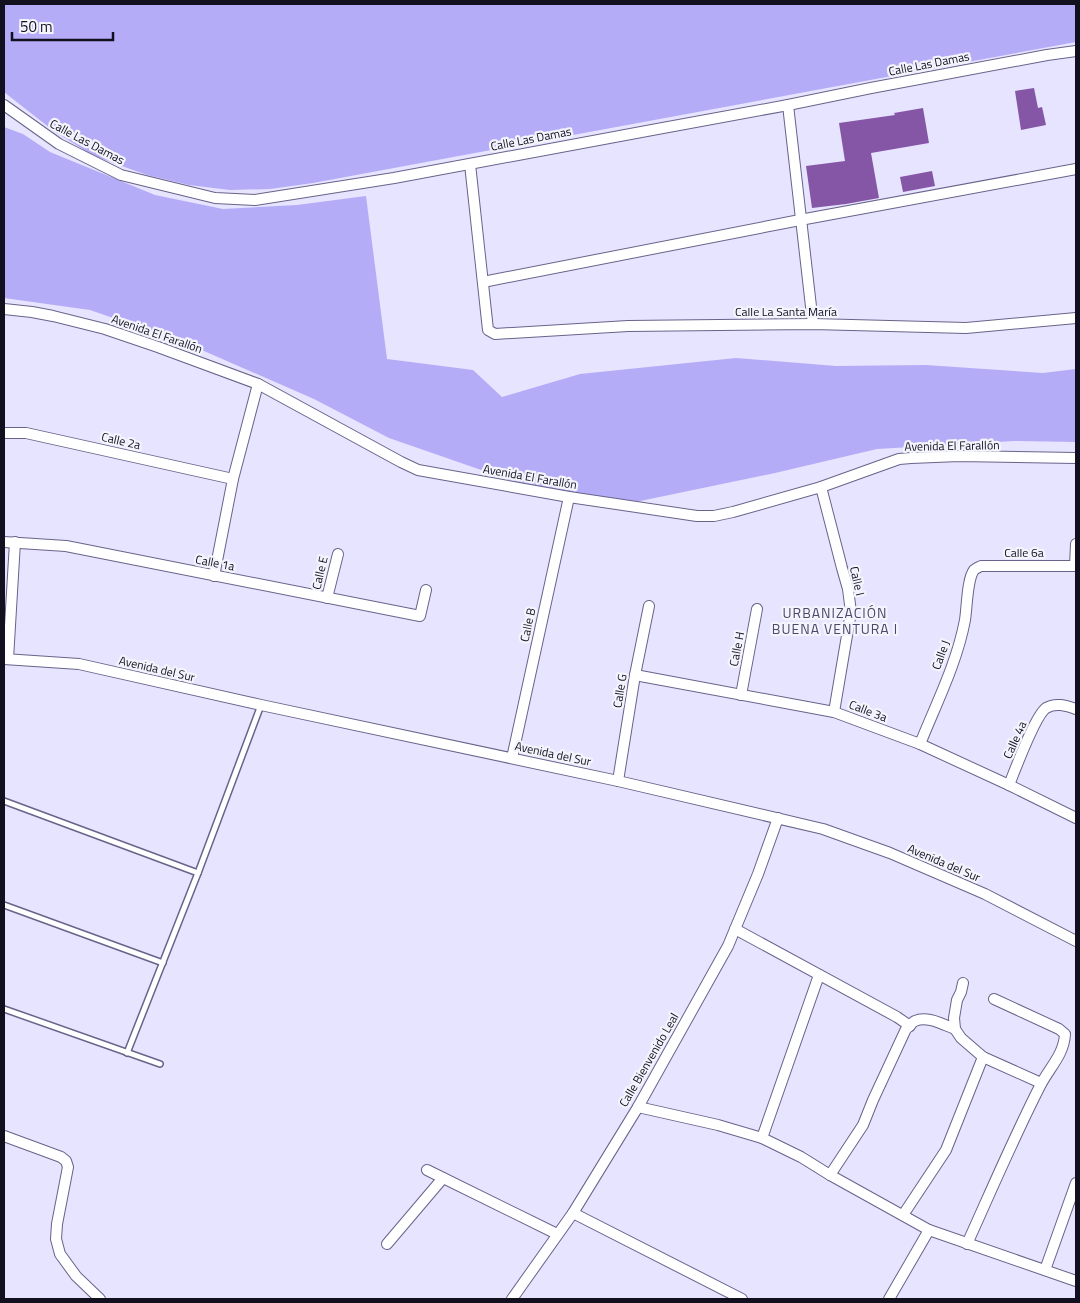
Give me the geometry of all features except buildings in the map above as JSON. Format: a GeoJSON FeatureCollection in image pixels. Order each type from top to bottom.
{"type":"FeatureCollection","features":[{"type":"Feature","properties":{"kind":"street","name":"Calle Las Damas"},"geometry":{"type":"LineString","coordinates":[[5,107],[59,144],[121,175],[215,198],[255,200],[394,178],[1076,51]]}},
{"type":"Feature","properties":{"kind":"street"},"geometry":{"type":"LineString","coordinates":[[788,105],[813,324]]}},
{"type":"Feature","properties":{"kind":"street"},"geometry":{"type":"LineString","coordinates":[[470,164],[483,282],[800,220],[1076,169]]}},
{"type":"Feature","properties":{"kind":"street","name":"Calle La Santa María"},"geometry":{"type":"LineString","coordinates":[[483,282],[488,330],[495,334],[628,326],[813,324],[966,328],[1076,318]]}},
{"type":"Feature","properties":{"kind":"street","name":"Avenida El Farallón"},"geometry":{"type":"LineString","coordinates":[[4,309],[32,312],[105,329],[258,384],[418,470],[569,497],[697,516],[714,516],[734,512],[821,487],[888,463],[911,458],[959,456],[1076,458]]}},
{"type":"Feature","properties":{"kind":"street"},"geometry":{"type":"LineString","coordinates":[[214,576],[233,479],[258,384]]}},
{"type":"Feature","properties":{"kind":"street","name":"Calle 2a"},"geometry":{"type":"LineString","coordinates":[[4,433],[26,433],[233,479]]}},
{"type":"Feature","properties":{"kind":"street","name":"Calle I"},"geometry":{"type":"LineString","coordinates":[[821,487],[848,589],[851,612],[834,712]]}},
{"type":"Feature","properties":{"kind":"street","name":"Calle B"},"geometry":{"type":"LineString","coordinates":[[512,758],[569,497]]}},
{"type":"Feature","properties":{"kind":"street","name":"Calle 1a"},"geometry":{"type":"LineString","coordinates":[[4,542],[66,546],[420,616],[426,590]]}},
{"type":"Feature","properties":{"kind":"street"},"geometry":{"type":"LineString","coordinates":[[6,659],[15,542]]}},
{"type":"Feature","properties":{"kind":"street"},"geometry":{"type":"LineString","coordinates":[[1076,544],[1076,566]]}},
{"type":"Feature","properties":{"kind":"street","name":"Calle E"},"geometry":{"type":"LineString","coordinates":[[327,598],[338,554]]}},
{"type":"Feature","properties":{"kind":"street","name":"Calle 6a"},"geometry":{"type":"LineString","coordinates":[[974,571],[981,566],[1076,566]]}},
{"type":"Feature","properties":{"kind":"street","name":"Calle J"},"geometry":{"type":"LineString","coordinates":[[920,744],[960,642],[970,579],[974,571]]}},
{"type":"Feature","properties":{"kind":"street","name":"Calle G"},"geometry":{"type":"LineString","coordinates":[[618,781],[649,606]]}},
{"type":"Feature","properties":{"kind":"street","name":"Calle H"},"geometry":{"type":"LineString","coordinates":[[741,695],[758,608]]}},
{"type":"Feature","properties":{"kind":"street","name":"Avenida del Sur"},"geometry":{"type":"LineString","coordinates":[[6,659],[79,664],[618,781],[823,829],[890,853],[985,894],[1076,941]]}},
{"type":"Feature","properties":{"kind":"street","name":"Calle 3a"},"geometry":{"type":"LineString","coordinates":[[636,675],[834,712],[920,744],[1076,818]]}},
{"type":"Feature","properties":{"kind":"street","name":"Calle 4a"},"geometry":{"type":"LineString","coordinates":[[1008,785],[1038,717],[1047,708],[1062,704],[1076,709]]}},
{"type":"Feature","properties":{"kind":"street","name":"Calle Bienvenido Leal"},"geometry":{"type":"LineString","coordinates":[[512,1299],[572,1213],[638,1107],[728,946],[758,874],[778,818]]}},
{"type":"Feature","properties":{"kind":"street"},"geometry":{"type":"LineString","coordinates":[[735,929],[888,1012],[910,1026]]}},
{"type":"Feature","properties":{"kind":"street"},"geometry":{"type":"LineString","coordinates":[[762,1138],[819,975]]}},
{"type":"Feature","properties":{"kind":"street"},"geometry":{"type":"LineString","coordinates":[[963,983],[957,1000],[954,1018],[955,1029],[961,1038],[983,1057],[1041,1083]]}},
{"type":"Feature","properties":{"kind":"street"},"geometry":{"type":"LineString","coordinates":[[967,1244],[1041,1083],[1060,1055],[1065,1034],[1051,1025],[994,999]]}},
{"type":"Feature","properties":{"kind":"street"},"geometry":{"type":"LineString","coordinates":[[830,1175],[863,1125],[906,1029],[914,1021],[923,1019],[955,1029]]}},
{"type":"Feature","properties":{"kind":"street"},"geometry":{"type":"LineString","coordinates":[[903,1215],[946,1150],[983,1057]]}},
{"type":"Feature","properties":{"kind":"street"},"geometry":{"type":"LineString","coordinates":[[638,1107],[762,1138],[801,1157],[929,1230],[1076,1281]]}},
{"type":"Feature","properties":{"kind":"street"},"geometry":{"type":"LineString","coordinates":[[4,1136],[61,1157],[66,1161],[68,1167],[56,1239],[60,1254],[76,1276],[100,1299]]}},
{"type":"Feature","properties":{"kind":"street"},"geometry":{"type":"LineString","coordinates":[[427,1170],[558,1234]]}},
{"type":"Feature","properties":{"kind":"street"},"geometry":{"type":"LineString","coordinates":[[387,1244],[443,1178]]}},
{"type":"Feature","properties":{"kind":"street"},"geometry":{"type":"LineString","coordinates":[[1045,1270],[1076,1183]]}},
{"type":"Feature","properties":{"kind":"street"},"geometry":{"type":"LineString","coordinates":[[572,1213],[742,1299]]}},
{"type":"Feature","properties":{"kind":"street"},"geometry":{"type":"LineString","coordinates":[[889,1299],[929,1230]]}},
{"type":"Feature","properties":{"kind":"lane"},"geometry":{"type":"LineString","coordinates":[[127,1053],[198,873],[261,705]]}},
{"type":"Feature","properties":{"kind":"lane"},"geometry":{"type":"LineString","coordinates":[[4,801],[198,873]]}},
{"type":"Feature","properties":{"kind":"lane"},"geometry":{"type":"LineString","coordinates":[[4,905],[163,962]]}},
{"type":"Feature","properties":{"kind":"lane"},"geometry":{"type":"LineString","coordinates":[[4,1009],[160,1064]]}},
{"type":"Feature","properties":{"kind":"shaded area"},"geometry":{"type":"Polygon","coordinates":[[[4,4],[1076,4],[1076,42],[313,183],[270,189],[230,190],[189,185],[147,175],[94,156],[55,132],[4,92],[4,4]]]}},
{"type":"Feature","properties":{"kind":"shaded area"},"geometry":{"type":"Polygon","coordinates":[[[4,127],[23,134],[50,152],[155,195],[223,209],[297,205],[366,196],[387,359],[473,370],[502,397],[580,374],[736,358],[836,366],[926,365],[1043,373],[1076,369],[1076,442],[1014,441],[877,449],[775,473],[621,505],[547,493],[389,438],[314,399],[188,344],[90,310],[4,298],[4,127]]]}},
{"type":"Feature","properties":{"kind":"district","name":"URBANIZACIÓN BUENA VENTURA I"},"geometry":{"type":"Point","coordinates":[835,622]}}]}
